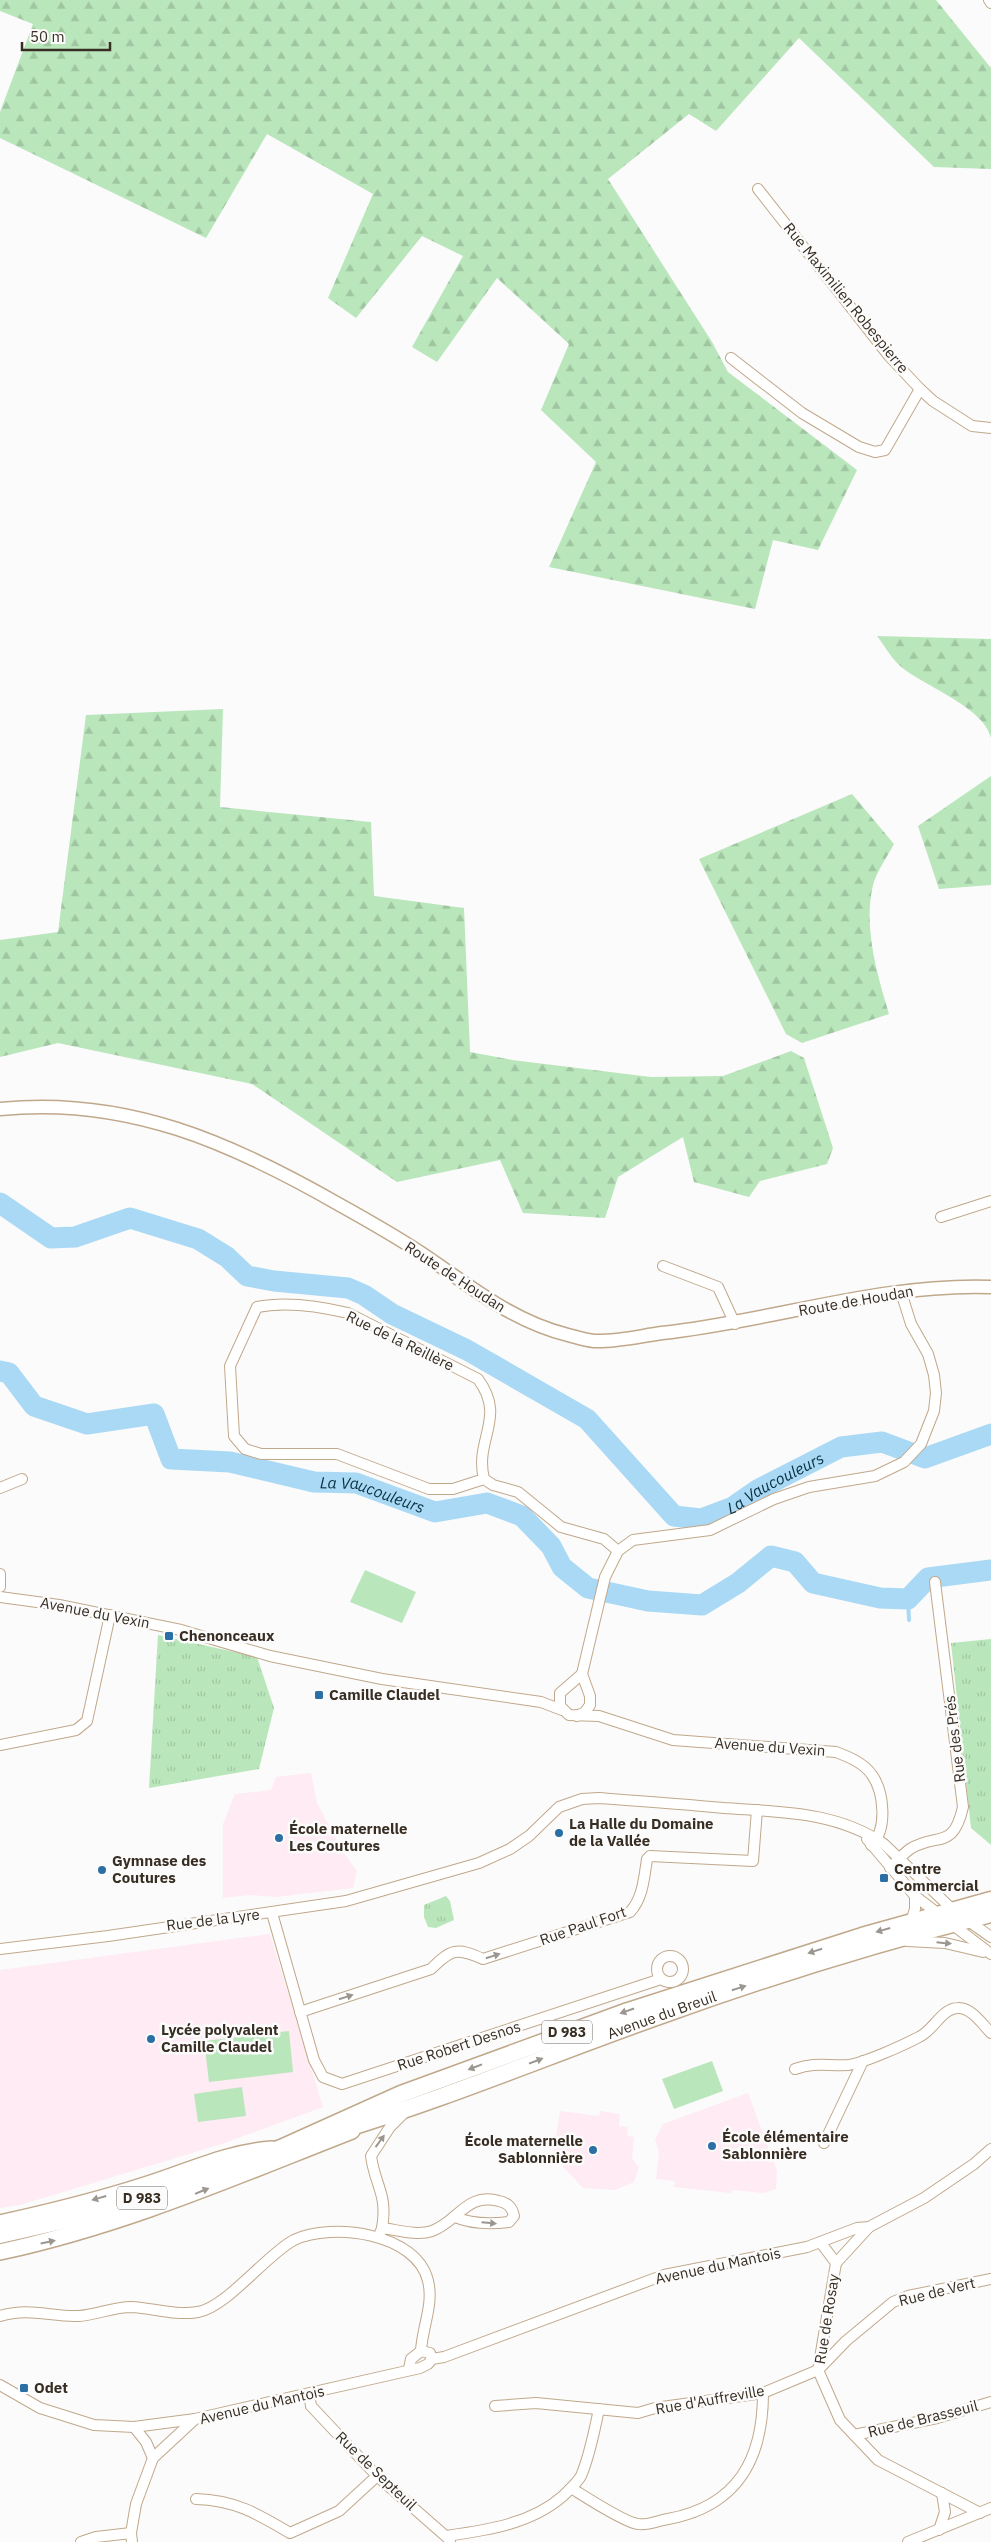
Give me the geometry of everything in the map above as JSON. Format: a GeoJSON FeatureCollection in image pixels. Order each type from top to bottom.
{"type":"FeatureCollection","features":[{"type":"Feature","properties":{"kind":"main road","name":"D 983"},"geometry":{"type":"LineString","coordinates":[[912,1922],[947,1916],[991,1900]]}},
{"type":"Feature","properties":{"kind":"main road","name":"Avenue du Breuil"},"geometry":{"type":"LineString","coordinates":[[0,2234],[50,2225],[110,2208],[281,2148],[409,2108],[704,2000],[896,1940],[947,1916],[968,1921],[991,1914]]}},
{"type":"Feature","properties":{"kind":"main road","name":"Avenue du Breuil"},"geometry":{"type":"LineString","coordinates":[[281,2148],[385,2101],[559,2035],[862,1936],[912,1922]]}},
{"type":"Feature","properties":{"kind":"main road"},"geometry":{"type":"LineString","coordinates":[[0,2252],[58,2239],[154,2209],[409,2108]]}},
{"type":"Feature","properties":{"kind":"main road"},"geometry":{"type":"LineString","coordinates":[[0,2223],[50,2212],[146,2185],[244,2151],[281,2148]]}},
{"type":"Feature","properties":{"kind":"street","name":"Rue Maximilien Robespierre"},"geometry":{"type":"LineString","coordinates":[[758,188],[889,356],[920,389],[932,401],[972,426],[991,428]]}},
{"type":"Feature","properties":{"kind":"street"},"geometry":{"type":"LineString","coordinates":[[731,358],[802,413],[859,447],[875,452],[885,450],[920,389]]}},
{"type":"Feature","properties":{"kind":"street","name":"Route de Houdan"},"geometry":{"type":"LineString","coordinates":[[0,1109],[20,1107],[117,1113],[156,1122],[217,1142],[274,1169],[368,1221],[422,1253],[460,1282],[506,1311],[555,1332],[593,1341],[735,1324],[901,1292],[949,1286],[991,1288]]}},
{"type":"Feature","properties":{"kind":"street"},"geometry":{"type":"LineString","coordinates":[[941,1217],[991,1201]]}},
{"type":"Feature","properties":{"kind":"street"},"geometry":{"type":"LineString","coordinates":[[663,1266],[718,1287],[735,1324]]}},
{"type":"Feature","properties":{"kind":"street"},"geometry":{"type":"LineString","coordinates":[[560,1693],[559,1701],[562,1710],[569,1715],[577,1716],[585,1712],[590,1703],[590,1696],[582,1674],[605,1577],[618,1551],[633,1540],[710,1530],[774,1499],[809,1488],[876,1476],[904,1462],[921,1444],[934,1411],[936,1393],[934,1374],[928,1354],[911,1324],[901,1292]]}},
{"type":"Feature","properties":{"kind":"street","name":"Rue de la Reillère"},"geometry":{"type":"LineString","coordinates":[[275,1303],[330,1308],[348,1313],[478,1379],[487,1392],[491,1409],[481,1466],[484,1479],[453,1489],[429,1489],[337,1454],[261,1454],[245,1449],[234,1436],[230,1366],[257,1307],[275,1303]]}},
{"type":"Feature","properties":{"kind":"street"},"geometry":{"type":"LineString","coordinates":[[0,1488],[22,1479]]}},
{"type":"Feature","properties":{"kind":"street"},"geometry":{"type":"LineString","coordinates":[[484,1479],[493,1485],[518,1492],[561,1527],[604,1539],[618,1551]]}},
{"type":"Feature","properties":{"kind":"street"},"geometry":{"type":"LineString","coordinates":[[0,1574],[0,1587]]}},
{"type":"Feature","properties":{"kind":"street","name":"Rue des Prés"},"geometry":{"type":"LineString","coordinates":[[890,1868],[910,1850],[943,1840],[954,1832],[960,1821],[963,1807],[935,1582]]}},
{"type":"Feature","properties":{"kind":"street","name":"Avenue du Vexin"},"geometry":{"type":"LineString","coordinates":[[0,1597],[110,1615],[181,1630],[304,1664],[382,1679],[541,1702],[562,1710]]}},
{"type":"Feature","properties":{"kind":"street"},"geometry":{"type":"LineString","coordinates":[[0,1745],[76,1730],[87,1721],[110,1615]]}},
{"type":"Feature","properties":{"kind":"street"},"geometry":{"type":"LineString","coordinates":[[541,1702],[560,1693],[582,1674]]}},
{"type":"Feature","properties":{"kind":"street"},"geometry":{"type":"LineString","coordinates":[[570,1685],[578,1684],[586,1689]]}},
{"type":"Feature","properties":{"kind":"street"},"geometry":{"type":"LineString","coordinates":[[590,1703],[598,1716]]}},
{"type":"Feature","properties":{"kind":"street","name":"Avenue du Vexin"},"geometry":{"type":"LineString","coordinates":[[577,1716],[598,1716],[673,1740],[836,1752],[857,1761],[872,1774],[880,1793],[881,1815],[874,1842]]}},
{"type":"Feature","properties":{"kind":"street","name":"Rue de la Lyre"},"geometry":{"type":"LineString","coordinates":[[0,1949],[272,1913],[346,1901],[479,1863],[510,1849],[529,1836],[559,1807],[582,1800],[598,1798],[757,1810]]}},
{"type":"Feature","properties":{"kind":"street"},"geometry":{"type":"LineString","coordinates":[[757,1810],[797,1812],[832,1819],[864,1834],[899,1860],[947,1916],[991,1954]]}},
{"type":"Feature","properties":{"kind":"street","name":"Rue Paul Fort"},"geometry":{"type":"LineString","coordinates":[[300,2012],[432,1969],[447,1953],[465,1951],[484,1959],[630,1912],[636,1905],[644,1880],[647,1860],[650,1856],[752,1862],[757,1810]]}},
{"type":"Feature","properties":{"kind":"street"},"geometry":{"type":"LineString","coordinates":[[874,1842],[890,1868],[915,1896],[947,1916]]}},
{"type":"Feature","properties":{"kind":"street"},"geometry":{"type":"LineString","coordinates":[[912,1922],[915,1896]]}},
{"type":"Feature","properties":{"kind":"street","name":"Rue Robert Desnos"},"geometry":{"type":"LineString","coordinates":[[272,1913],[314,2060],[323,2077],[342,2084],[661,1979]]}},
{"type":"Feature","properties":{"kind":"street"},"geometry":{"type":"LineString","coordinates":[[968,1921],[991,1937]]}},
{"type":"Feature","properties":{"kind":"street"},"geometry":{"type":"LineString","coordinates":[[896,1940],[945,1943],[991,1954]]}},
{"type":"Feature","properties":{"kind":"street"},"geometry":{"type":"LineString","coordinates":[[795,2069],[811,2063],[848,2065],[863,2061],[921,2037],[950,2010],[960,2007],[969,2011],[991,2033]]}},
{"type":"Feature","properties":{"kind":"street"},"geometry":{"type":"LineString","coordinates":[[824,2143],[863,2061]]}},
{"type":"Feature","properties":{"kind":"street"},"geometry":{"type":"LineString","coordinates":[[381,2232],[385,2204],[371,2156],[390,2128],[409,2108]]}},
{"type":"Feature","properties":{"kind":"street","name":"Avenue du Mantois"},"geometry":{"type":"LineString","coordinates":[[132,2538],[136,2504],[153,2458],[195,2419],[309,2394],[428,2364],[432,2359],[444,2357],[664,2275],[821,2243],[858,2228],[869,2227],[924,2198],[974,2164],[991,2149]]}},
{"type":"Feature","properties":{"kind":"street"},"geometry":{"type":"LineString","coordinates":[[0,2316],[37,2311],[78,2316],[130,2307],[178,2314],[201,2312],[222,2300],[294,2240],[326,2231],[420,2233],[433,2230],[455,2216],[460,2209],[480,2200],[491,2199],[506,2203],[512,2209],[514,2216],[509,2222],[496,2223],[463,2220],[455,2216]]}},
{"type":"Feature","properties":{"kind":"street"},"geometry":{"type":"LineString","coordinates":[[836,2263],[869,2227]]}},
{"type":"Feature","properties":{"kind":"street"},"geometry":{"type":"LineString","coordinates":[[381,2232],[417,2260],[428,2279],[430,2301],[422,2332],[421,2351],[411,2359],[409,2369]]}},
{"type":"Feature","properties":{"kind":"street","name":"Rue de Rosay"},"geometry":{"type":"LineString","coordinates":[[821,2243],[836,2263],[818,2370],[840,2420],[878,2460],[942,2493],[987,2511]]}},
{"type":"Feature","properties":{"kind":"street","name":"Rue de Vert"},"geometry":{"type":"LineString","coordinates":[[818,2370],[846,2341],[893,2302],[908,2296],[991,2279]]}},
{"type":"Feature","properties":{"kind":"street"},"geometry":{"type":"LineString","coordinates":[[421,2351],[430,2354],[432,2359]]}},
{"type":"Feature","properties":{"kind":"street","name":"Rue d'Auffreville"},"geometry":{"type":"LineString","coordinates":[[495,2406],[536,2403],[638,2413],[655,2408],[763,2393],[818,2370]]}},
{"type":"Feature","properties":{"kind":"street"},"geometry":{"type":"LineString","coordinates":[[0,2384],[40,2408],[94,2425],[134,2427],[195,2419]]}},
{"type":"Feature","properties":{"kind":"street"},"geometry":{"type":"LineString","coordinates":[[571,2488],[638,2524],[687,2516],[730,2492],[754,2458],[763,2421],[763,2393]]}},
{"type":"Feature","properties":{"kind":"street","name":"Rue de Septeuil"},"geometry":{"type":"LineString","coordinates":[[309,2394],[311,2406],[377,2476],[449,2539]]}},
{"type":"Feature","properties":{"kind":"street","name":"Rue de Brasseuil"},"geometry":{"type":"LineString","coordinates":[[854,2435],[937,2418],[991,2402]]}},
{"type":"Feature","properties":{"kind":"street"},"geometry":{"type":"LineString","coordinates":[[449,2539],[520,2521],[548,2509],[580,2477],[591,2446],[599,2409]]}},
{"type":"Feature","properties":{"kind":"street"},"geometry":{"type":"LineString","coordinates":[[134,2427],[146,2442],[153,2458]]}},
{"type":"Feature","properties":{"kind":"street"},"geometry":{"type":"LineString","coordinates":[[196,2499],[215,2499],[248,2508],[290,2533],[339,2511],[377,2476]]}},
{"type":"Feature","properties":{"kind":"street"},"geometry":{"type":"LineString","coordinates":[[939,2530],[945,2512],[942,2493]]}},
{"type":"Feature","properties":{"kind":"street"},"geometry":{"type":"LineString","coordinates":[[908,2542],[987,2511]]}},
{"type":"Feature","properties":{"kind":"street"},"geometry":{"type":"LineString","coordinates":[[82,2542],[96,2537],[132,2538]]}},
{"type":"Feature","properties":{"kind":"shaded area","name":"École maternelle Les Coutures"},"geometry":{"type":"Polygon","coordinates":[[[311,1773],[317,1803],[343,1852],[357,1871],[353,1888],[276,1897],[250,1895],[223,1898],[223,1824],[235,1794],[271,1790],[276,1777],[311,1773]]]}},
{"type":"Feature","properties":{"kind":"shaded area","name":"Lycée polyvalent Camille Claudel"},"geometry":{"type":"Polygon","coordinates":[[[270,1934],[323,2107],[222,2144],[20,2205],[0,2208],[0,1970],[270,1934]]]}},
{"type":"Feature","properties":{"kind":"shaded area","name":"École élémentaire Sablonnière"},"geometry":{"type":"Polygon","coordinates":[[[748,2093],[777,2171],[776,2189],[764,2193],[732,2190],[731,2193],[674,2187],[675,2181],[656,2179],[659,2152],[655,2140],[663,2124],[748,2093]]]}},
{"type":"Feature","properties":{"kind":"shaded area","name":"École maternelle Sablonnière"},"geometry":{"type":"Polygon","coordinates":[[[560,2111],[599,2116],[600,2111],[620,2114],[619,2126],[628,2127],[627,2136],[634,2137],[632,2159],[639,2167],[634,2182],[615,2190],[583,2188],[553,2156],[560,2111]]]}},
{"type":"Feature","properties":{"kind":"green space"},"geometry":{"type":"Polygon","coordinates":[[[0,0],[936,0],[991,68],[991,169],[934,167],[799,38],[716,131],[689,114],[608,179],[712,342],[728,372],[857,470],[818,550],[773,540],[755,609],[549,567],[596,462],[541,410],[569,344],[497,278],[437,362],[412,347],[463,256],[422,236],[356,318],[328,298],[373,194],[267,134],[206,238],[0,138],[0,112],[33,24],[0,11],[0,0]]]}},
{"type":"Feature","properties":{"kind":"green space"},"geometry":{"type":"Polygon","coordinates":[[[877,636],[991,639],[991,738],[986,726],[977,716],[898,664],[877,636]]]}},
{"type":"Feature","properties":{"kind":"green space"},"geometry":{"type":"Polygon","coordinates":[[[223,709],[220,807],[371,822],[374,896],[464,908],[470,1052],[512,1060],[651,1077],[723,1076],[791,1051],[804,1058],[833,1148],[827,1164],[760,1181],[749,1197],[694,1182],[683,1137],[618,1177],[605,1218],[523,1213],[500,1160],[397,1182],[252,1084],[58,1043],[0,1057],[0,940],[58,932],[86,715],[223,709]]]}},
{"type":"Feature","properties":{"kind":"green space"},"geometry":{"type":"Polygon","coordinates":[[[991,776],[991,885],[939,889],[918,826],[991,776]]]}},
{"type":"Feature","properties":{"kind":"green space"},"geometry":{"type":"Polygon","coordinates":[[[852,794],[894,844],[875,880],[870,901],[873,950],[889,1014],[802,1043],[786,1034],[699,859],[852,794]]]}},
{"type":"Feature","properties":{"kind":"green space"},"geometry":{"type":"Polygon","coordinates":[[[365,1570],[416,1592],[402,1623],[350,1602],[365,1570]]]}},
{"type":"Feature","properties":{"kind":"green space"},"geometry":{"type":"Polygon","coordinates":[[[158,1635],[257,1657],[274,1708],[259,1769],[149,1788],[158,1635]]]}},
{"type":"Feature","properties":{"kind":"green space"},"geometry":{"type":"Polygon","coordinates":[[[991,1639],[991,1845],[971,1828],[951,1643],[991,1639]]]}},
{"type":"Feature","properties":{"kind":"green space"},"geometry":{"type":"Polygon","coordinates":[[[446,1896],[450,1901],[454,1920],[436,1928],[428,1927],[424,1917],[424,1905],[446,1896]]]}},
{"type":"Feature","properties":{"kind":"green space"},"geometry":{"type":"Polygon","coordinates":[[[289,2031],[293,2072],[209,2082],[204,2041],[289,2031]]]}},
{"type":"Feature","properties":{"kind":"green space"},"geometry":{"type":"Polygon","coordinates":[[[712,2061],[723,2091],[674,2109],[662,2079],[712,2061]]]}},
{"type":"Feature","properties":{"kind":"green space"},"geometry":{"type":"Polygon","coordinates":[[[242,2087],[246,2116],[198,2122],[194,2094],[242,2087]]]}},
{"type":"Feature","properties":{"kind":"waterway","name":"La Vaucouleurs"},"geometry":{"type":"LineString","coordinates":[[0,1203],[51,1238],[75,1237],[130,1218],[198,1239],[227,1257],[247,1276],[274,1281],[348,1288],[364,1295],[392,1314],[467,1350],[587,1419],[674,1516],[701,1519],[733,1507],[759,1489],[841,1447],[882,1442],[925,1458],[991,1434]]}},
{"type":"Feature","properties":{"kind":"waterway","name":"La Vaucouleurs"},"geometry":{"type":"LineString","coordinates":[[0,1371],[9,1373],[34,1406],[87,1424],[154,1414],[171,1459],[230,1462],[314,1482],[356,1483],[435,1512],[487,1503],[522,1516],[551,1546],[562,1567],[588,1588],[648,1601],[702,1605],[738,1583],[771,1556],[795,1562],[813,1583],[880,1598],[908,1599],[928,1578],[991,1570]]}},
{"type":"Feature","properties":{"kind":"waterway"},"geometry":{"type":"LineString","coordinates":[[908,1599],[909,1620]]}},
{"type":"Feature","properties":{"kind":"place","name":"Chenonceaux"},"geometry":{"type":"Point","coordinates":[169,1636]}},
{"type":"Feature","properties":{"kind":"place","name":"Camille Claudel"},"geometry":{"type":"Point","coordinates":[319,1695]}},
{"type":"Feature","properties":{"kind":"place","name":"La Halle du Domaine de la Vallée"},"geometry":{"type":"Point","coordinates":[559,1833]}},
{"type":"Feature","properties":{"kind":"place","name":"École maternelle Les Coutures"},"geometry":{"type":"Point","coordinates":[279,1838]}},
{"type":"Feature","properties":{"kind":"place","name":"Gymnase des Coutures"},"geometry":{"type":"Point","coordinates":[102,1870]}},
{"type":"Feature","properties":{"kind":"place","name":"Centre Commercial"},"geometry":{"type":"Point","coordinates":[884,1878]}},
{"type":"Feature","properties":{"kind":"place","name":"Lycée polyvalent Camille Claudel"},"geometry":{"type":"Point","coordinates":[151,2039]}},
{"type":"Feature","properties":{"kind":"place","name":"École élémentaire Sablonnière"},"geometry":{"type":"Point","coordinates":[712,2146]}},
{"type":"Feature","properties":{"kind":"place","name":"École maternelle Sablonnière"},"geometry":{"type":"Point","coordinates":[593,2150]}},
{"type":"Feature","properties":{"kind":"place","name":"Odet"},"geometry":{"type":"Point","coordinates":[24,2388]}}]}
